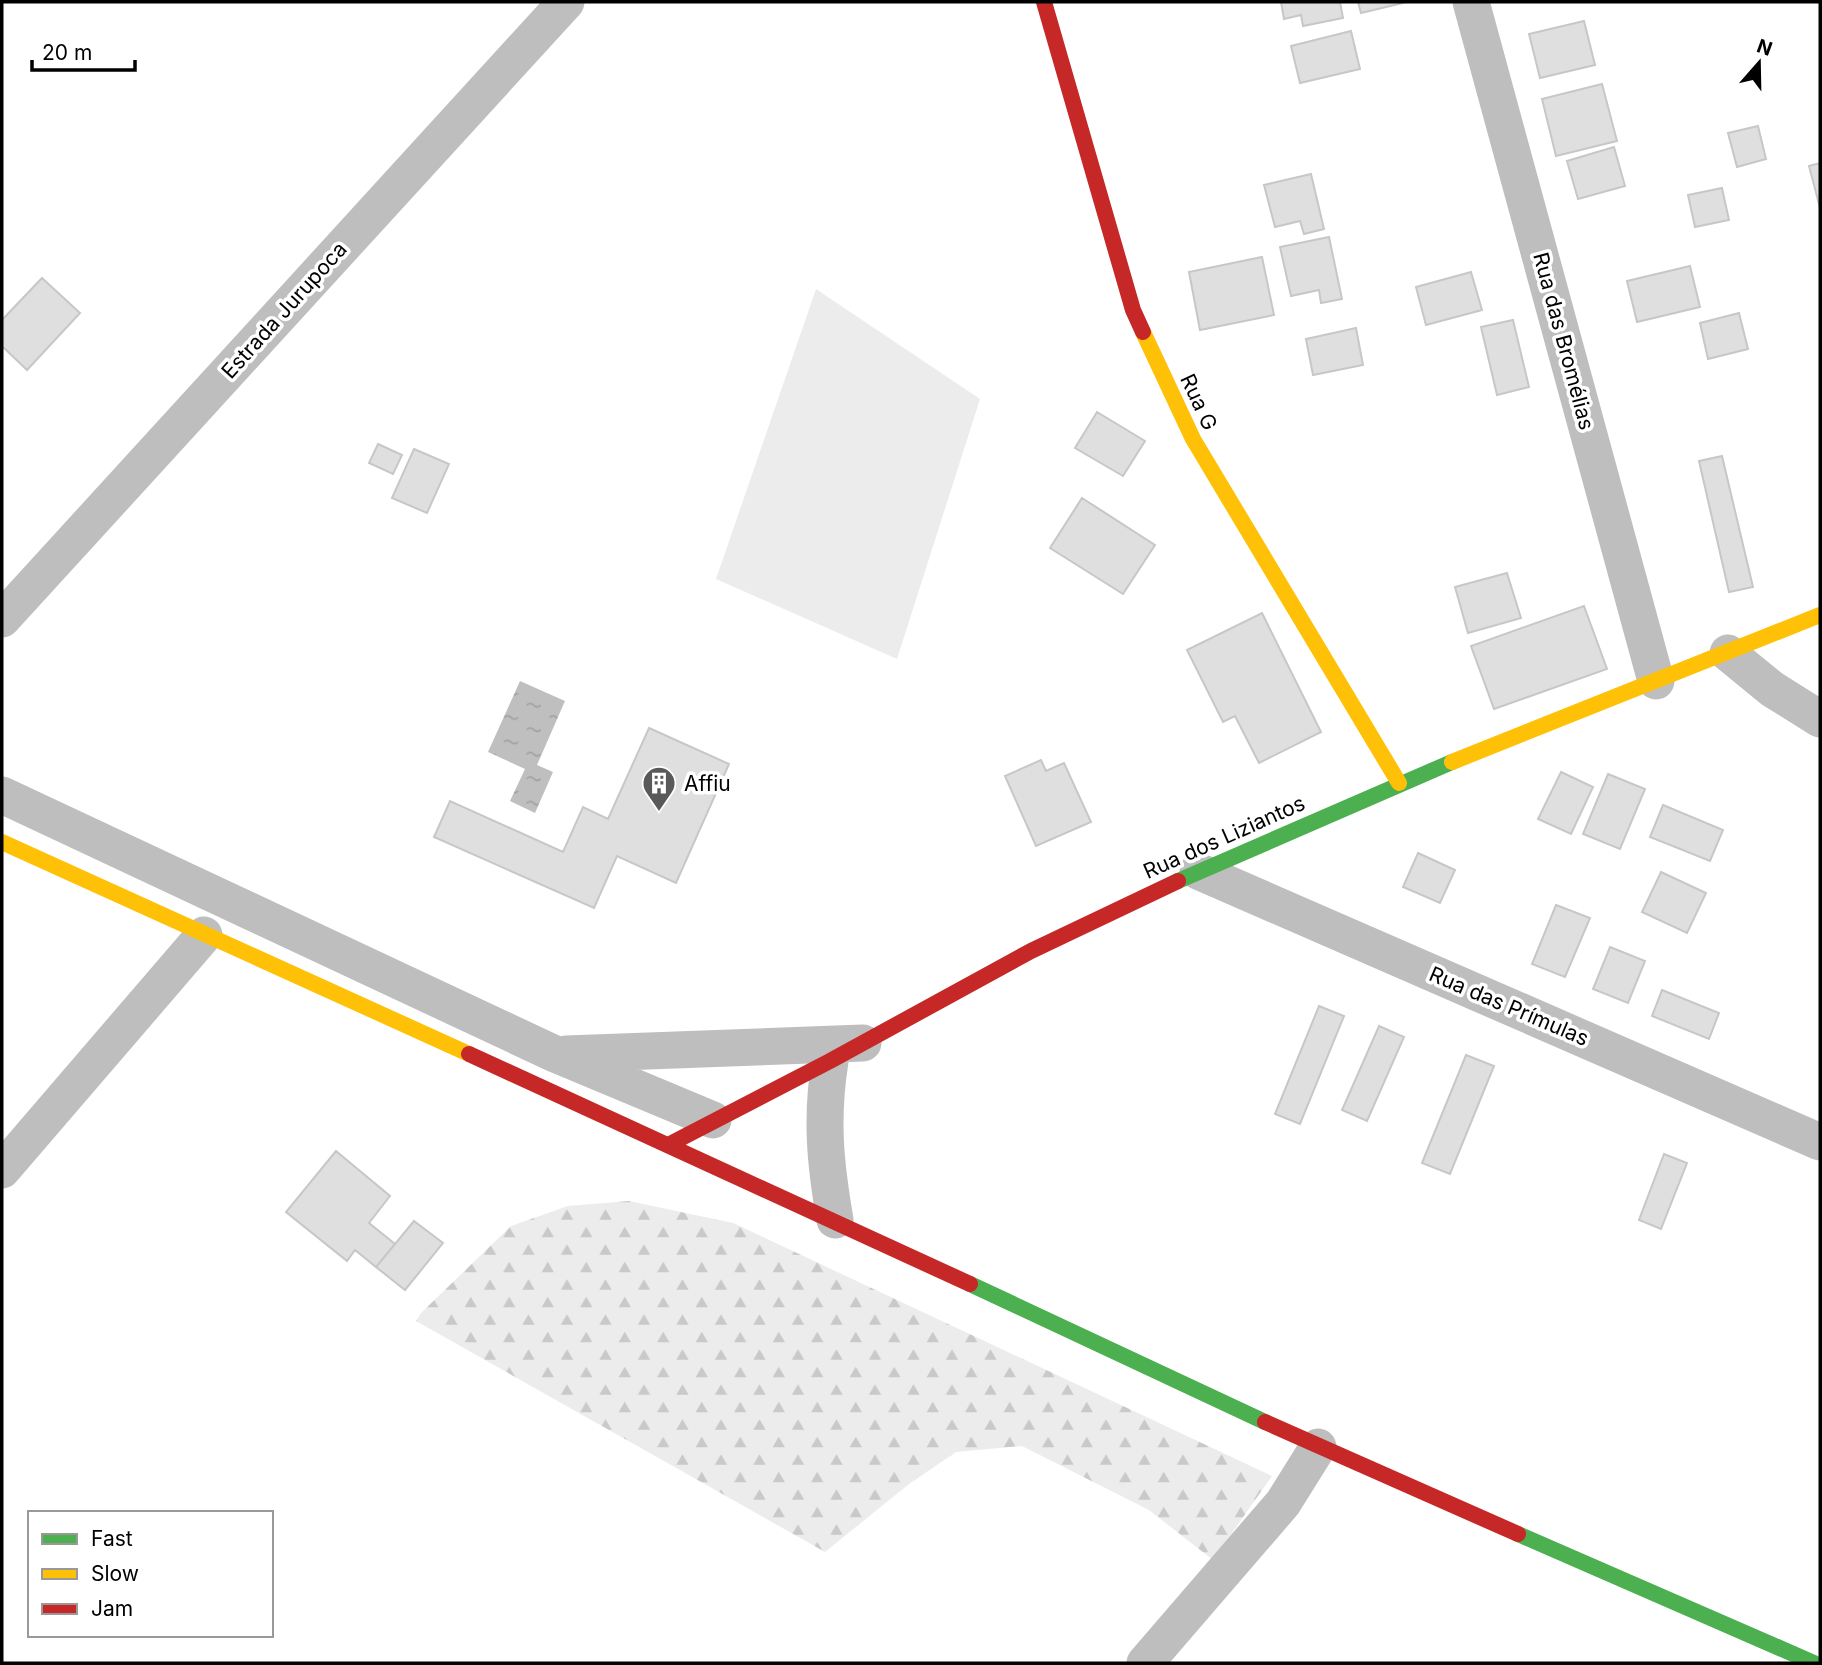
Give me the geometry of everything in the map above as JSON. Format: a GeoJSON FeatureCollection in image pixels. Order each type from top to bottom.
{"type":"FeatureCollection","features":[{"type":"Feature","properties":{"kind":"street","name":"Estrada Jurupoca"},"geometry":{"type":"LineString","coordinates":[[2,619],[566,2]]}},
{"type":"Feature","properties":{"kind":"street","name":"Rua G"},"geometry":{"type":"LineString","coordinates":[[1044,2],[1139,322],[1193,439],[1399,783]]}},
{"type":"Feature","properties":{"kind":"street","name":"Rua das Bromélias"},"geometry":{"type":"LineString","coordinates":[[1471,2],[1656,681]]}},
{"type":"Feature","properties":{"kind":"street","name":"Rua dos Liziantos"},"geometry":{"type":"LineString","coordinates":[[668,1145],[830,1061],[1031,951],[1198,871],[1399,783],[1820,615]]}},
{"type":"Feature","properties":{"kind":"street"},"geometry":{"type":"LineString","coordinates":[[1728,653],[1772,689],[1820,719]]}},
{"type":"Feature","properties":{"kind":"street"},"geometry":{"type":"LineString","coordinates":[[2,795],[555,1054],[713,1120]]}},
{"type":"Feature","properties":{"kind":"street"},"geometry":{"type":"LineString","coordinates":[[2,842],[835,1220],[1318,1447],[1814,1663]]}},
{"type":"Feature","properties":{"kind":"street","name":"Rua das Prímulas"},"geometry":{"type":"LineString","coordinates":[[1198,871],[1820,1142]]}},
{"type":"Feature","properties":{"kind":"street"},"geometry":{"type":"LineString","coordinates":[[2,1170],[204,935]]}},
{"type":"Feature","properties":{"kind":"street"},"geometry":{"type":"LineString","coordinates":[[555,1054],[863,1043]]}},
{"type":"Feature","properties":{"kind":"street"},"geometry":{"type":"LineString","coordinates":[[830,1061],[825,1096],[825,1167],[835,1220]]}},
{"type":"Feature","properties":{"kind":"street"},"geometry":{"type":"LineString","coordinates":[[1145,1663],[1283,1503],[1318,1447]]}},
{"type":"Feature","properties":{"kind":"green space"},"geometry":{"type":"Polygon","coordinates":[[[816,289],[980,399],[897,659],[716,579],[816,289]]]}},
{"type":"Feature","properties":{"kind":"green space"},"geometry":{"type":"Polygon","coordinates":[[[629,1201],[733,1223],[1272,1476],[1213,1560],[1149,1510],[1022,1446],[956,1452],[909,1484],[825,1552],[416,1321],[421,1313],[511,1226],[568,1206],[629,1201]]]}},
{"type":"Feature","properties":{"kind":"water"},"geometry":{"type":"Polygon","coordinates":[[[520,681],[565,701],[537,765],[553,772],[535,813],[510,801],[525,769],[488,752],[520,681]]]}},
{"type":"Feature","properties":{"kind":"building"},"geometry":{"type":"Polygon","coordinates":[[[1281,2],[1340,2],[1343,18],[1303,26],[1301,15],[1284,19],[1281,2]]]}},
{"type":"Feature","properties":{"kind":"building"},"geometry":{"type":"Polygon","coordinates":[[[1358,2],[1403,2],[1403,3],[1361,13],[1358,2]]]}},
{"type":"Feature","properties":{"kind":"building"},"geometry":{"type":"Polygon","coordinates":[[[1584,21],[1595,65],[1540,78],[1529,34],[1584,21]]]}},
{"type":"Feature","properties":{"kind":"building"},"geometry":{"type":"Polygon","coordinates":[[[1351,31],[1360,69],[1300,83],[1291,46],[1351,31]]]}},
{"type":"Feature","properties":{"kind":"building"},"geometry":{"type":"Polygon","coordinates":[[[1602,84],[1617,141],[1556,156],[1542,99],[1602,84]]]}},
{"type":"Feature","properties":{"kind":"building"},"geometry":{"type":"Polygon","coordinates":[[[1758,126],[1766,159],[1737,167],[1728,133],[1758,126]]]}},
{"type":"Feature","properties":{"kind":"building"},"geometry":{"type":"Polygon","coordinates":[[[1614,147],[1625,186],[1578,199],[1567,161],[1614,147]]]}},
{"type":"Feature","properties":{"kind":"building"},"geometry":{"type":"Polygon","coordinates":[[[1820,163],[1820,208],[1809,166],[1820,163]]]}},
{"type":"Feature","properties":{"kind":"building"},"geometry":{"type":"Polygon","coordinates":[[[1311,174],[1324,229],[1304,234],[1300,221],[1275,227],[1264,185],[1311,174]]]}},
{"type":"Feature","properties":{"kind":"building"},"geometry":{"type":"Polygon","coordinates":[[[1722,188],[1729,220],[1695,227],[1688,195],[1722,188]]]}},
{"type":"Feature","properties":{"kind":"building"},"geometry":{"type":"Polygon","coordinates":[[[1329,237],[1342,299],[1321,303],[1319,290],[1291,296],[1280,247],[1329,237]]]}},
{"type":"Feature","properties":{"kind":"building"},"geometry":{"type":"Polygon","coordinates":[[[1262,257],[1274,315],[1200,330],[1189,272],[1262,257]]]}},
{"type":"Feature","properties":{"kind":"building"},"geometry":{"type":"Polygon","coordinates":[[[1690,266],[1700,307],[1637,322],[1627,281],[1690,266]]]}},
{"type":"Feature","properties":{"kind":"building"},"geometry":{"type":"Polygon","coordinates":[[[1471,272],[1482,310],[1426,325],[1416,287],[1471,272]]]}},
{"type":"Feature","properties":{"kind":"building"},"geometry":{"type":"Polygon","coordinates":[[[42,278],[80,313],[27,370],[2,346],[2,320],[42,278]]]}},
{"type":"Feature","properties":{"kind":"building"},"geometry":{"type":"Polygon","coordinates":[[[1739,313],[1748,349],[1708,359],[1700,323],[1739,313]]]}},
{"type":"Feature","properties":{"kind":"building"},"geometry":{"type":"Polygon","coordinates":[[[1513,320],[1529,387],[1497,395],[1481,327],[1513,320]]]}},
{"type":"Feature","properties":{"kind":"building"},"geometry":{"type":"Polygon","coordinates":[[[1356,328],[1363,365],[1313,375],[1306,339],[1356,328]]]}},
{"type":"Feature","properties":{"kind":"building"},"geometry":{"type":"Polygon","coordinates":[[[1097,412],[1145,441],[1123,476],[1075,448],[1097,412]]]}},
{"type":"Feature","properties":{"kind":"building"},"geometry":{"type":"Polygon","coordinates":[[[378,444],[402,455],[393,474],[369,463],[378,444]]]}},
{"type":"Feature","properties":{"kind":"building"},"geometry":{"type":"Polygon","coordinates":[[[414,449],[449,464],[427,513],[392,498],[414,449]]]}},
{"type":"Feature","properties":{"kind":"building"},"geometry":{"type":"Polygon","coordinates":[[[1722,456],[1753,587],[1729,592],[1699,461],[1722,456]]]}},
{"type":"Feature","properties":{"kind":"building"},"geometry":{"type":"Polygon","coordinates":[[[1082,498],[1155,545],[1123,594],[1050,548],[1082,498]]]}},
{"type":"Feature","properties":{"kind":"building"},"geometry":{"type":"Polygon","coordinates":[[[1507,573],[1521,618],[1468,633],[1455,587],[1507,573]]]}},
{"type":"Feature","properties":{"kind":"building"},"geometry":{"type":"Polygon","coordinates":[[[1584,606],[1607,669],[1494,709],[1471,646],[1584,606]]]}},
{"type":"Feature","properties":{"kind":"building"},"geometry":{"type":"Polygon","coordinates":[[[1262,613],[1321,732],[1259,763],[1235,716],[1223,722],[1187,650],[1262,613]]]}},
{"type":"Feature","properties":{"kind":"building","name":"Affiu"},"geometry":{"type":"Polygon","coordinates":[[[649,728],[729,764],[676,883],[617,856],[594,908],[434,837],[450,801],[563,852],[583,807],[608,819],[649,728]]]}},
{"type":"Feature","properties":{"kind":"building"},"geometry":{"type":"Polygon","coordinates":[[[1041,760],[1046,771],[1064,763],[1091,822],[1036,846],[1005,776],[1041,760]]]}},
{"type":"Feature","properties":{"kind":"building"},"geometry":{"type":"Polygon","coordinates":[[[1561,772],[1593,787],[1571,834],[1538,819],[1561,772]]]}},
{"type":"Feature","properties":{"kind":"building"},"geometry":{"type":"Polygon","coordinates":[[[1608,774],[1645,789],[1620,849],[1583,834],[1608,774]]]}},
{"type":"Feature","properties":{"kind":"building"},"geometry":{"type":"Polygon","coordinates":[[[1663,805],[1723,830],[1710,861],[1650,837],[1663,805]]]}},
{"type":"Feature","properties":{"kind":"building"},"geometry":{"type":"Polygon","coordinates":[[[1418,853],[1455,870],[1440,903],[1403,887],[1418,853]]]}},
{"type":"Feature","properties":{"kind":"building"},"geometry":{"type":"Polygon","coordinates":[[[1661,872],[1706,893],[1687,933],[1642,912],[1661,872]]]}},
{"type":"Feature","properties":{"kind":"building"},"geometry":{"type":"Polygon","coordinates":[[[1556,905],[1590,918],[1565,977],[1532,964],[1556,905]]]}},
{"type":"Feature","properties":{"kind":"building"},"geometry":{"type":"Polygon","coordinates":[[[1610,947],[1645,961],[1628,1003],[1593,989],[1610,947]]]}},
{"type":"Feature","properties":{"kind":"building"},"geometry":{"type":"Polygon","coordinates":[[[1662,990],[1719,1013],[1709,1039],[1652,1016],[1662,990]]]}},
{"type":"Feature","properties":{"kind":"building"},"geometry":{"type":"Polygon","coordinates":[[[1319,1006],[1344,1016],[1300,1124],[1275,1114],[1319,1006]]]}},
{"type":"Feature","properties":{"kind":"building"},"geometry":{"type":"Polygon","coordinates":[[[1379,1026],[1404,1037],[1367,1121],[1342,1110],[1379,1026]]]}},
{"type":"Feature","properties":{"kind":"building"},"geometry":{"type":"Polygon","coordinates":[[[1466,1055],[1494,1066],[1450,1174],[1422,1163],[1466,1055]]]}},
{"type":"Feature","properties":{"kind":"building"},"geometry":{"type":"Polygon","coordinates":[[[336,1151],[390,1196],[369,1223],[395,1244],[376,1267],[355,1250],[347,1261],[286,1212],[336,1151]]]}},
{"type":"Feature","properties":{"kind":"building"},"geometry":{"type":"Polygon","coordinates":[[[1664,1154],[1687,1163],[1661,1229],[1639,1220],[1664,1154]]]}},
{"type":"Feature","properties":{"kind":"building"},"geometry":{"type":"Polygon","coordinates":[[[414,1221],[443,1243],[405,1290],[376,1267],[414,1221]]]}},
{"type":"Feature","properties":{"kind":"traffic: fast"},"geometry":{"type":"LineString","coordinates":[[1178,881],[1452,762]]}},
{"type":"Feature","properties":{"kind":"traffic: fast"},"geometry":{"type":"LineString","coordinates":[[970,1284],[1265,1422]]}},
{"type":"Feature","properties":{"kind":"traffic: fast"},"geometry":{"type":"LineString","coordinates":[[1518,1534],[1814,1663]]}},
{"type":"Feature","properties":{"kind":"traffic: slow"},"geometry":{"type":"LineString","coordinates":[[1143,332],[1193,439],[1399,783]]}},
{"type":"Feature","properties":{"kind":"traffic: slow"},"geometry":{"type":"LineString","coordinates":[[1452,762],[1820,615]]}},
{"type":"Feature","properties":{"kind":"traffic: slow"},"geometry":{"type":"LineString","coordinates":[[2,842],[469,1054]]}},
{"type":"Feature","properties":{"kind":"traffic: jam"},"geometry":{"type":"LineString","coordinates":[[1044,2],[1133,310],[1143,332]]}},
{"type":"Feature","properties":{"kind":"traffic: jam"},"geometry":{"type":"LineString","coordinates":[[668,1145],[830,1061],[1031,951],[1178,881]]}},
{"type":"Feature","properties":{"kind":"traffic: jam"},"geometry":{"type":"LineString","coordinates":[[469,1054],[970,1284]]}},
{"type":"Feature","properties":{"kind":"traffic: jam"},"geometry":{"type":"LineString","coordinates":[[1265,1422],[1518,1534]]}},
{"type":"Feature","properties":{"kind":"place","name":"Affiu"},"geometry":{"type":"Point","coordinates":[659,813]}}]}
